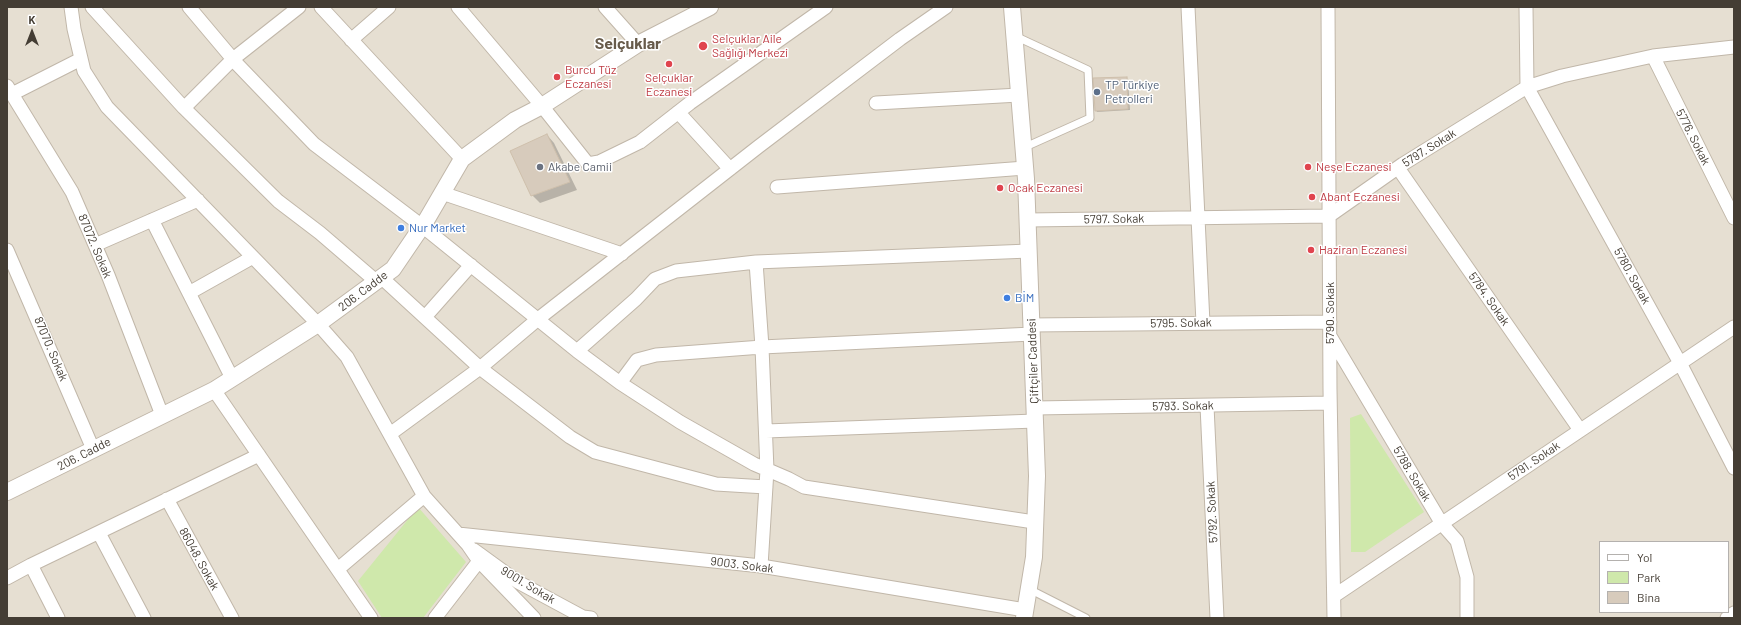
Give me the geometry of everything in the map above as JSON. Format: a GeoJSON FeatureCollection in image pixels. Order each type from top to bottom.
{"type":"FeatureCollection","features":[{"type":"Feature","properties":{"kind":"street"},"geometry":{"type":"LineString","coordinates":[[71,7],[74,29],[84,71],[107,107],[318,324],[347,358],[424,496],[468,545],[479,561],[534,618]]}},
{"type":"Feature","properties":{"kind":"street"},"geometry":{"type":"LineString","coordinates":[[92,7],[184,108],[278,201],[424,317],[480,368],[570,437],[595,452],[716,484],[766,488]]}},
{"type":"Feature","properties":{"kind":"street"},"geometry":{"type":"LineString","coordinates":[[189,7],[232,59],[314,144],[472,265],[577,351],[620,383],[680,422],[754,464],[804,488],[1034,522]]}},
{"type":"Feature","properties":{"kind":"street"},"geometry":{"type":"LineString","coordinates":[[184,108],[232,59],[299,7]]}},
{"type":"Feature","properties":{"kind":"street"},"geometry":{"type":"LineString","coordinates":[[321,7],[462,159]]}},
{"type":"Feature","properties":{"kind":"street"},"geometry":{"type":"LineString","coordinates":[[351,40],[389,7]]}},
{"type":"Feature","properties":{"kind":"street"},"geometry":{"type":"LineString","coordinates":[[458,7],[542,106],[588,164],[600,162],[640,142],[678,112],[826,7]]}},
{"type":"Feature","properties":{"kind":"street"},"geometry":{"type":"LineString","coordinates":[[605,7],[638,44]]}},
{"type":"Feature","properties":{"kind":"street","name":"206. Cadde"},"geometry":{"type":"LineString","coordinates":[[8,488],[93,449],[214,390],[318,324],[393,269],[422,226],[462,159],[515,120],[542,106],[638,44],[710,7]]}},
{"type":"Feature","properties":{"kind":"street"},"geometry":{"type":"LineString","coordinates":[[390,434],[480,368],[538,319],[730,169],[900,39],[946,7]]}},
{"type":"Feature","properties":{"kind":"street","name":"Çiftçiler Caddesi"},"geometry":{"type":"LineString","coordinates":[[1012,7],[1025,168],[1037,476],[1034,522],[1034,557],[1025,614]]}},
{"type":"Feature","properties":{"kind":"street"},"geometry":{"type":"LineString","coordinates":[[1188,7],[1203,323]]}},
{"type":"Feature","properties":{"kind":"street","name":"5790. Sokak"},"geometry":{"type":"LineString","coordinates":[[1328,7],[1330,403],[1334,618]]}},
{"type":"Feature","properties":{"kind":"street"},"geometry":{"type":"LineString","coordinates":[[1526,7],[1527,87]]}},
{"type":"Feature","properties":{"kind":"street","name":"5797. Sokak"},"geometry":{"type":"LineString","coordinates":[[1027,220],[1329,216],[1398,168],[1527,87],[1562,76],[1653,56],[1734,47]]}},
{"type":"Feature","properties":{"kind":"street","name":"5776. Sokak"},"geometry":{"type":"LineString","coordinates":[[1653,56],[1734,218]]}},
{"type":"Feature","properties":{"kind":"street"},"geometry":{"type":"LineString","coordinates":[[9,90],[81,59]]}},
{"type":"Feature","properties":{"kind":"street","name":"5780. Sokak"},"geometry":{"type":"LineString","coordinates":[[1527,87],[1680,363],[1734,468]]}},
{"type":"Feature","properties":{"kind":"street","name":"87072. Sokak"},"geometry":{"type":"LineString","coordinates":[[9,90],[72,192],[95,244],[162,415]]}},
{"type":"Feature","properties":{"kind":"street"},"geometry":{"type":"LineString","coordinates":[[876,103],[1019,96]]}},
{"type":"Feature","properties":{"kind":"street"},"geometry":{"type":"LineString","coordinates":[[678,112],[730,169]]}},
{"type":"Feature","properties":{"kind":"street"},"geometry":{"type":"LineString","coordinates":[[777,188],[1025,168]]}},
{"type":"Feature","properties":{"kind":"street","name":"5784. Sokak"},"geometry":{"type":"LineString","coordinates":[[1398,168],[1580,430]]}},
{"type":"Feature","properties":{"kind":"street"},"geometry":{"type":"LineString","coordinates":[[442,193],[622,254]]}},
{"type":"Feature","properties":{"kind":"street"},"geometry":{"type":"LineString","coordinates":[[95,244],[198,200]]}},
{"type":"Feature","properties":{"kind":"street"},"geometry":{"type":"LineString","coordinates":[[152,220],[232,378]]}},
{"type":"Feature","properties":{"kind":"street","name":"87070. Sokak"},"geometry":{"type":"LineString","coordinates":[[7,250],[93,449]]}},
{"type":"Feature","properties":{"kind":"street"},"geometry":{"type":"LineString","coordinates":[[577,351],[636,299],[655,279],[676,271],[756,262],[1028,251]]}},
{"type":"Feature","properties":{"kind":"street"},"geometry":{"type":"LineString","coordinates":[[189,293],[253,257]]}},
{"type":"Feature","properties":{"kind":"street"},"geometry":{"type":"LineString","coordinates":[[756,262],[762,347],[767,470],[762,566]]}},
{"type":"Feature","properties":{"kind":"street"},"geometry":{"type":"LineString","coordinates":[[424,317],[472,265]]}},
{"type":"Feature","properties":{"kind":"street","name":"5795. Sokak"},"geometry":{"type":"LineString","coordinates":[[620,383],[637,360],[656,355],[1032,329],[1203,323],[1330,322]]}},
{"type":"Feature","properties":{"kind":"street","name":"5791. Sokak"},"geometry":{"type":"LineString","coordinates":[[1334,596],[1734,327]]}},
{"type":"Feature","properties":{"kind":"street","name":"5788. Sokak"},"geometry":{"type":"LineString","coordinates":[[1330,336],[1442,524],[1457,541],[1467,577],[1468,618]]}},
{"type":"Feature","properties":{"kind":"street"},"geometry":{"type":"LineString","coordinates":[[214,390],[371,618]]}},
{"type":"Feature","properties":{"kind":"street","name":"5793. Sokak"},"geometry":{"type":"LineString","coordinates":[[766,431],[1035,414],[1207,406],[1330,403]]}},
{"type":"Feature","properties":{"kind":"street","name":"5792. Sokak"},"geometry":{"type":"LineString","coordinates":[[1207,406],[1216,618]]}},
{"type":"Feature","properties":{"kind":"street"},"geometry":{"type":"LineString","coordinates":[[7,578],[31,564],[259,455]]}},
{"type":"Feature","properties":{"kind":"street"},"geometry":{"type":"LineString","coordinates":[[338,569],[424,496]]}},
{"type":"Feature","properties":{"kind":"street","name":"86048. Sokak"},"geometry":{"type":"LineString","coordinates":[[166,499],[232,618]]}},
{"type":"Feature","properties":{"kind":"street"},"geometry":{"type":"LineString","coordinates":[[99,532],[144,618]]}},
{"type":"Feature","properties":{"kind":"street","name":"9003. Sokak"},"geometry":{"type":"LineString","coordinates":[[458,534],[762,566],[1025,614]]}},
{"type":"Feature","properties":{"kind":"street","name":"9001. Sokak"},"geometry":{"type":"LineString","coordinates":[[468,545],[518,582],[583,617],[591,618]]}},
{"type":"Feature","properties":{"kind":"street"},"geometry":{"type":"LineString","coordinates":[[435,618],[479,561]]}},
{"type":"Feature","properties":{"kind":"street"},"geometry":{"type":"LineString","coordinates":[[31,564],[58,618]]}},
{"type":"Feature","properties":{"kind":"street"},"geometry":{"type":"LineString","coordinates":[[1727,618],[1734,613]]}},
{"type":"Feature","properties":{"kind":"lane"},"geometry":{"type":"LineString","coordinates":[[1014,36],[1088,70],[1090,118],[1023,148]]}},
{"type":"Feature","properties":{"kind":"lane"},"geometry":{"type":"LineString","coordinates":[[1028,589],[1086,618]]}},
{"type":"Feature","properties":{"kind":"shaded area"},"geometry":{"type":"Polygon","coordinates":[[[7,7],[1734,7],[1734,618],[7,618],[7,7]]]}},
{"type":"Feature","properties":{"kind":"green space"},"geometry":{"type":"Polygon","coordinates":[[[1361,414],[1424,512],[1365,552],[1351,552],[1350,418],[1361,414]]]}},
{"type":"Feature","properties":{"kind":"green space"},"geometry":{"type":"Polygon","coordinates":[[[418,507],[466,562],[423,618],[382,618],[358,581],[418,507]]]}},
{"type":"Feature","properties":{"kind":"building"},"geometry":{"type":"Polygon","coordinates":[[[1127,77],[1128,109],[1095,111],[1093,78],[1127,77]]]}},
{"type":"Feature","properties":{"kind":"building","name":"Akabe Camii"},"geometry":{"type":"Polygon","coordinates":[[[547,134],[570,182],[531,196],[510,151],[547,134]]]}},
{"type":"Feature","properties":{"kind":"place","name":"Selçuklar Aile Sağlığı Merkezi"},"geometry":{"type":"Point","coordinates":[703,46]}},
{"type":"Feature","properties":{"kind":"place","name":"Selçuklar Eczanesi"},"geometry":{"type":"Point","coordinates":[669,64]}},
{"type":"Feature","properties":{"kind":"place","name":"Burcu Tüz Eczanesi"},"geometry":{"type":"Point","coordinates":[557,77]}},
{"type":"Feature","properties":{"kind":"place","name":"TP Türkiye Petrolleri"},"geometry":{"type":"Point","coordinates":[1097,92]}},
{"type":"Feature","properties":{"kind":"place","name":"Akabe Camii"},"geometry":{"type":"Point","coordinates":[540,167]}},
{"type":"Feature","properties":{"kind":"place","name":"Neşe Eczanesi"},"geometry":{"type":"Point","coordinates":[1308,167]}},
{"type":"Feature","properties":{"kind":"place","name":"Ocak Eczanesi"},"geometry":{"type":"Point","coordinates":[1000,188]}},
{"type":"Feature","properties":{"kind":"place","name":"Abant Eczanesi"},"geometry":{"type":"Point","coordinates":[1312,197]}},
{"type":"Feature","properties":{"kind":"place","name":"Nur Market"},"geometry":{"type":"Point","coordinates":[401,228]}},
{"type":"Feature","properties":{"kind":"place","name":"Haziran Eczanesi"},"geometry":{"type":"Point","coordinates":[1311,250]}},
{"type":"Feature","properties":{"kind":"place","name":"BİM"},"geometry":{"type":"Point","coordinates":[1007,298]}},
{"type":"Feature","properties":{"kind":"district","name":"Selçuklar"},"geometry":{"type":"Point","coordinates":[628,44]}}]}
